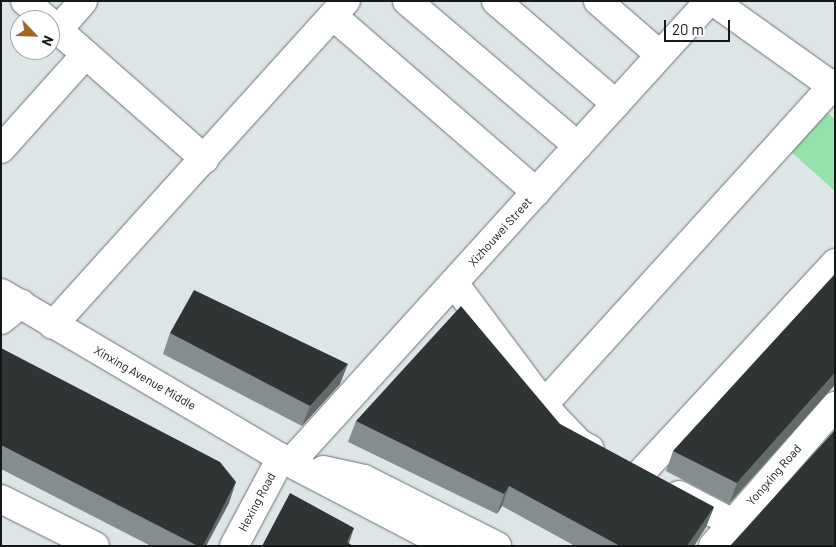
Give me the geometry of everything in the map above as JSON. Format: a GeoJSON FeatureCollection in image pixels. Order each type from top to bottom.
{"type":"FeatureCollection","features":[{"type":"Feature","properties":{"kind":"street"},"geometry":{"type":"LineString","coordinates":[[26,1],[36,10]]}},
{"type":"Feature","properties":{"kind":"street"},"geometry":{"type":"LineString","coordinates":[[60,18],[83,1]]}},
{"type":"Feature","properties":{"kind":"street"},"geometry":{"type":"LineString","coordinates":[[407,1],[578,146]]}},
{"type":"Feature","properties":{"kind":"street"},"geometry":{"type":"LineString","coordinates":[[496,1],[616,104]]}},
{"type":"Feature","properties":{"kind":"street"},"geometry":{"type":"LineString","coordinates":[[598,1],[660,55]]}},
{"type":"Feature","properties":{"kind":"street"},"geometry":{"type":"LineString","coordinates":[[544,404],[834,85],[701,4]]}},
{"type":"Feature","properties":{"kind":"street","name":"Xizhouwei Street"},"geometry":{"type":"LineString","coordinates":[[285,461],[454,283],[660,55],[701,4]]}},
{"type":"Feature","properties":{"kind":"street"},"geometry":{"type":"LineString","coordinates":[[53,325],[340,9],[536,192]]}},
{"type":"Feature","properties":{"kind":"street"},"geometry":{"type":"LineString","coordinates":[[60,31],[205,159]]}},
{"type":"Feature","properties":{"kind":"street"},"geometry":{"type":"LineString","coordinates":[[1,149],[86,54]]}},
{"type":"Feature","properties":{"kind":"street"},"geometry":{"type":"LineString","coordinates":[[640,475],[835,263]]}},
{"type":"Feature","properties":{"kind":"street"},"geometry":{"type":"LineString","coordinates":[[454,283],[544,404],[580,444],[733,523]]}},
{"type":"Feature","properties":{"kind":"street","name":"Xinxing Avenue Middle"},"geometry":{"type":"LineString","coordinates":[[8,306],[53,325],[285,461],[449,546]]}},
{"type":"Feature","properties":{"kind":"street","name":"Yongxing Road"},"geometry":{"type":"LineString","coordinates":[[714,546],[835,406]]}},
{"type":"Feature","properties":{"kind":"street","name":"Xinxing Avenue Middle"},"geometry":{"type":"LineString","coordinates":[[285,461],[364,479],[497,546]]}},
{"type":"Feature","properties":{"kind":"street","name":"Hexing Road"},"geometry":{"type":"LineString","coordinates":[[234,546],[285,461]]}},
{"type":"Feature","properties":{"kind":"street"},"geometry":{"type":"LineString","coordinates":[[1,499],[94,546]]}},
{"type":"Feature","properties":{"kind":"green space"},"geometry":{"type":"Polygon","coordinates":[[[816,103],[835,119],[835,191],[781,143],[816,103]]]}},
{"type":"Feature","properties":{"kind":"building"},"geometry":{"type":"Polygon","coordinates":[[[835,274],[835,373],[737,483],[673,451],[835,274]]]}},
{"type":"Feature","properties":{"kind":"building"},"geometry":{"type":"Polygon","coordinates":[[[194,290],[348,364],[310,406],[170,333],[194,290]]]}},
{"type":"Feature","properties":{"kind":"building"},"geometry":{"type":"Polygon","coordinates":[[[461,306],[560,424],[714,507],[687,546],[620,546],[509,486],[504,494],[356,421],[461,306]]]}},
{"type":"Feature","properties":{"kind":"building"},"geometry":{"type":"Polygon","coordinates":[[[1,348],[220,462],[236,482],[203,546],[198,546],[1,445],[1,348]]]}},
{"type":"Feature","properties":{"kind":"building"},"geometry":{"type":"Polygon","coordinates":[[[835,430],[835,546],[730,546],[835,430]]]}},
{"type":"Feature","properties":{"kind":"building"},"geometry":{"type":"Polygon","coordinates":[[[290,493],[354,528],[347,542],[353,546],[262,546],[290,493]]]}}]}
